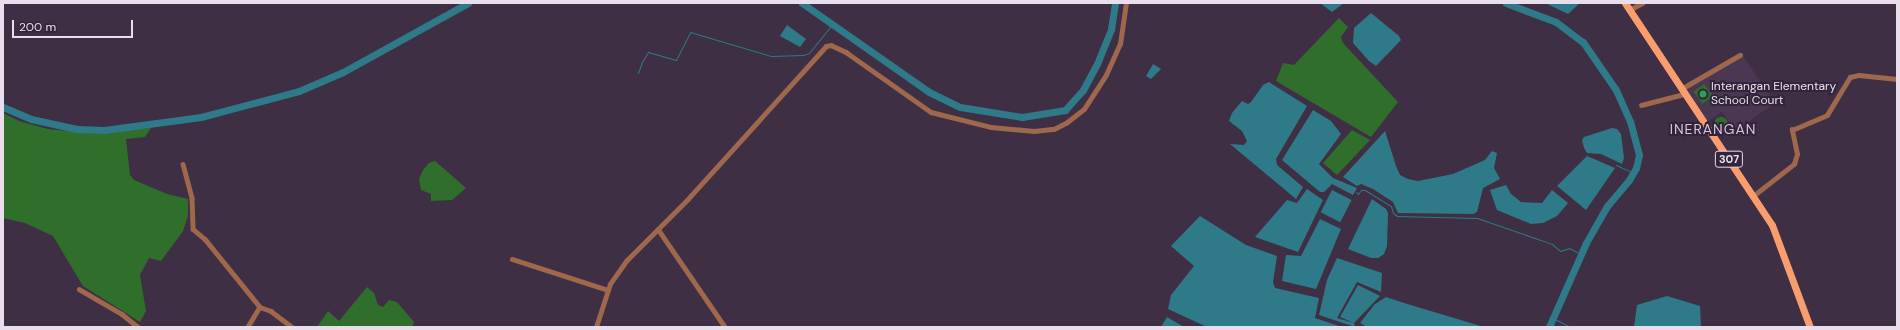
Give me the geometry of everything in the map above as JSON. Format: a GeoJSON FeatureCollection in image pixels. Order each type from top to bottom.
{"type":"FeatureCollection","features":[{"type":"Feature","properties":{"kind":"main road","name":"307"},"geometry":{"type":"LineString","coordinates":[[1625,3],[1753,196],[1777,237],[1810,327]]}},
{"type":"Feature","properties":{"kind":"street"},"geometry":{"type":"LineString","coordinates":[[596,327],[608,290],[627,260],[658,229],[826,46],[831,45],[846,52],[931,112],[991,127],[1050,129],[1076,117],[1099,87],[1120,44],[1126,3]]}},
{"type":"Feature","properties":{"kind":"street"},"geometry":{"type":"LineString","coordinates":[[1629,10],[1642,3]]}},
{"type":"Feature","properties":{"kind":"street"},"geometry":{"type":"LineString","coordinates":[[1641,105],[1682,91],[1740,55]]}},
{"type":"Feature","properties":{"kind":"street"},"geometry":{"type":"LineString","coordinates":[[1753,196],[1794,164],[1797,154],[1792,130],[1827,114],[1850,77],[1859,75],[1897,79]]}},
{"type":"Feature","properties":{"kind":"street"},"geometry":{"type":"LineString","coordinates":[[182,164],[192,198],[193,229],[205,239],[260,307],[267,309],[292,327]]}},
{"type":"Feature","properties":{"kind":"street"},"geometry":{"type":"LineString","coordinates":[[658,229],[725,327]]}},
{"type":"Feature","properties":{"kind":"street"},"geometry":{"type":"LineString","coordinates":[[512,259],[608,290]]}},
{"type":"Feature","properties":{"kind":"street"},"geometry":{"type":"LineString","coordinates":[[79,289],[122,314],[138,327]]}},
{"type":"Feature","properties":{"kind":"street"},"geometry":{"type":"LineString","coordinates":[[248,327],[260,307]]}},
{"type":"Feature","properties":{"kind":"shaded area"},"geometry":{"type":"Polygon","coordinates":[[[1743,56],[1775,103],[1735,131],[1722,112],[1707,122],[1685,90],[1743,56]]]}},
{"type":"Feature","properties":{"kind":"green space"},"geometry":{"type":"Polygon","coordinates":[[[1339,18],[1348,27],[1341,37],[1343,43],[1398,102],[1371,137],[1276,81],[1283,63],[1294,65],[1339,18]]]}},
{"type":"Feature","properties":{"kind":"green space","name":"Interangan Elementary School Court"},"geometry":{"type":"Polygon","coordinates":[[[1704,84],[1713,96],[1703,104],[1694,92],[1704,84]]]}},
{"type":"Feature","properties":{"kind":"green space"},"geometry":{"type":"Polygon","coordinates":[[[3,113],[19,121],[48,129],[91,133],[151,128],[145,137],[126,139],[130,175],[134,180],[167,194],[188,199],[188,216],[183,231],[161,261],[149,258],[140,275],[146,311],[140,322],[83,286],[53,236],[25,223],[3,218],[3,113]]]}},
{"type":"Feature","properties":{"kind":"green space"},"geometry":{"type":"Polygon","coordinates":[[[1718,117],[1724,117],[1728,121],[1728,127],[1724,131],[1718,131],[1714,127],[1714,121],[1718,117]]]}},
{"type":"Feature","properties":{"kind":"green space"},"geometry":{"type":"Polygon","coordinates":[[[1352,130],[1370,140],[1337,175],[1323,163],[1352,130]]]}},
{"type":"Feature","properties":{"kind":"green space"},"geometry":{"type":"Polygon","coordinates":[[[435,161],[466,188],[452,200],[431,201],[431,194],[421,190],[419,179],[423,170],[429,163],[435,161]]]}},
{"type":"Feature","properties":{"kind":"green space"},"geometry":{"type":"Polygon","coordinates":[[[367,287],[374,293],[378,305],[383,307],[389,300],[397,302],[414,322],[412,327],[317,327],[328,311],[339,321],[367,287]]]}},
{"type":"Feature","properties":{"kind":"water"},"geometry":{"type":"Polygon","coordinates":[[[1320,3],[1344,3],[1332,12],[1320,3]]]}},
{"type":"Feature","properties":{"kind":"water"},"geometry":{"type":"Polygon","coordinates":[[[1545,3],[1580,3],[1568,14],[1545,3]]]}},
{"type":"Feature","properties":{"kind":"water"},"geometry":{"type":"Polygon","coordinates":[[[1371,13],[1399,36],[1401,40],[1376,66],[1369,61],[1353,43],[1354,28],[1371,13]]]}},
{"type":"Feature","properties":{"kind":"water"},"geometry":{"type":"Polygon","coordinates":[[[787,25],[806,39],[800,47],[780,36],[787,25]]]}},
{"type":"Feature","properties":{"kind":"water"},"geometry":{"type":"Polygon","coordinates":[[[1153,64],[1161,69],[1151,79],[1146,76],[1153,64]]]}},
{"type":"Feature","properties":{"kind":"water"},"geometry":{"type":"Polygon","coordinates":[[[1269,82],[1307,106],[1276,159],[1277,165],[1303,187],[1296,199],[1230,144],[1244,145],[1247,141],[1242,131],[1229,121],[1232,113],[1242,101],[1248,104],[1251,102],[1263,85],[1269,82]]]}},
{"type":"Feature","properties":{"kind":"water"},"geometry":{"type":"Polygon","coordinates":[[[1313,110],[1331,121],[1341,134],[1319,164],[1333,178],[1357,188],[1353,195],[1332,184],[1324,192],[1320,192],[1282,160],[1313,110]]]}},
{"type":"Feature","properties":{"kind":"water"},"geometry":{"type":"Polygon","coordinates":[[[1612,128],[1617,129],[1621,134],[1624,158],[1622,164],[1601,154],[1587,153],[1584,148],[1582,140],[1584,137],[1612,128]]]}},
{"type":"Feature","properties":{"kind":"water"},"geometry":{"type":"Polygon","coordinates":[[[1385,131],[1400,175],[1408,179],[1418,181],[1453,174],[1485,160],[1492,151],[1497,153],[1494,168],[1500,179],[1483,188],[1477,212],[1473,214],[1398,213],[1393,202],[1373,189],[1361,184],[1357,186],[1343,177],[1385,131]]]}},
{"type":"Feature","properties":{"kind":"water"},"geometry":{"type":"Polygon","coordinates":[[[1587,156],[1615,168],[1586,210],[1557,186],[1587,156]]]}},
{"type":"Feature","properties":{"kind":"water"},"geometry":{"type":"Polygon","coordinates":[[[1506,185],[1511,194],[1521,202],[1542,203],[1552,190],[1568,203],[1557,216],[1543,223],[1531,224],[1497,210],[1490,190],[1506,185]]]}},
{"type":"Feature","properties":{"kind":"water"},"geometry":{"type":"Polygon","coordinates":[[[1307,189],[1323,200],[1298,252],[1255,237],[1287,200],[1297,203],[1307,189]]]}},
{"type":"Feature","properties":{"kind":"water"},"geometry":{"type":"Polygon","coordinates":[[[1332,190],[1352,200],[1340,222],[1321,212],[1332,190]]]}},
{"type":"Feature","properties":{"kind":"water"},"geometry":{"type":"Polygon","coordinates":[[[1372,199],[1386,209],[1388,213],[1387,246],[1384,254],[1378,258],[1371,258],[1348,249],[1372,199]]]}},
{"type":"Feature","properties":{"kind":"water"},"geometry":{"type":"Polygon","coordinates":[[[1200,216],[1246,245],[1277,256],[1273,282],[1275,288],[1319,298],[1315,318],[1342,327],[1207,327],[1168,309],[1171,295],[1194,266],[1171,246],[1200,216]]]}},
{"type":"Feature","properties":{"kind":"water"},"geometry":{"type":"Polygon","coordinates":[[[1320,219],[1341,229],[1316,289],[1282,281],[1286,255],[1301,256],[1320,219]]]}},
{"type":"Feature","properties":{"kind":"water"},"geometry":{"type":"Polygon","coordinates":[[[1337,258],[1382,273],[1381,292],[1357,282],[1337,318],[1354,323],[1355,327],[1319,315],[1327,280],[1337,258]]]}},
{"type":"Feature","properties":{"kind":"water"},"geometry":{"type":"Polygon","coordinates":[[[1358,285],[1380,296],[1354,323],[1340,317],[1358,285]]]}},
{"type":"Feature","properties":{"kind":"water"},"geometry":{"type":"Polygon","coordinates":[[[1667,296],[1700,306],[1701,327],[1634,327],[1637,305],[1667,296]]]}},
{"type":"Feature","properties":{"kind":"water"},"geometry":{"type":"Polygon","coordinates":[[[1386,297],[1484,327],[1367,327],[1360,323],[1375,304],[1386,297]]]}},
{"type":"Feature","properties":{"kind":"water"},"geometry":{"type":"Polygon","coordinates":[[[1167,317],[1172,320],[1184,327],[1161,327],[1167,317]]]}},
{"type":"Feature","properties":{"kind":"waterway"},"geometry":{"type":"LineString","coordinates":[[3,107],[31,119],[77,129],[104,130],[201,117],[299,91],[343,72],[468,3]]}},
{"type":"Feature","properties":{"kind":"waterway"},"geometry":{"type":"LineString","coordinates":[[802,3],[929,92],[960,107],[1022,117],[1065,110],[1083,90],[1097,64],[1111,29],[1115,3]]}},
{"type":"Feature","properties":{"kind":"waterway"},"geometry":{"type":"LineString","coordinates":[[1506,3],[1556,22],[1583,42],[1616,90],[1630,121],[1639,155],[1636,168],[1629,180],[1607,206],[1586,243],[1549,327]]}},
{"type":"Feature","properties":{"kind":"waterway"},"geometry":{"type":"LineString","coordinates":[[638,73],[648,52],[676,60],[690,32],[771,56],[803,55],[809,53],[832,25]]}},
{"type":"Feature","properties":{"kind":"waterway"},"geometry":{"type":"LineString","coordinates":[[1616,165],[1634,173]]}},
{"type":"Feature","properties":{"kind":"waterway"},"geometry":{"type":"LineString","coordinates":[[1356,192],[1358,194],[1361,190],[1365,190],[1391,206],[1393,213],[1397,216],[1477,218],[1552,244],[1560,251],[1569,248],[1581,254]]}},
{"type":"Feature","properties":{"kind":"waterway"},"geometry":{"type":"LineString","coordinates":[[1553,318],[1570,327]]}},
{"type":"Feature","properties":{"kind":"place","name":"Interangan Elementary School Court"},"geometry":{"type":"Point","coordinates":[1703,94]}},
{"type":"Feature","properties":{"kind":"district","name":"INERANGAN"},"geometry":{"type":"Point","coordinates":[1713,129]}}]}
